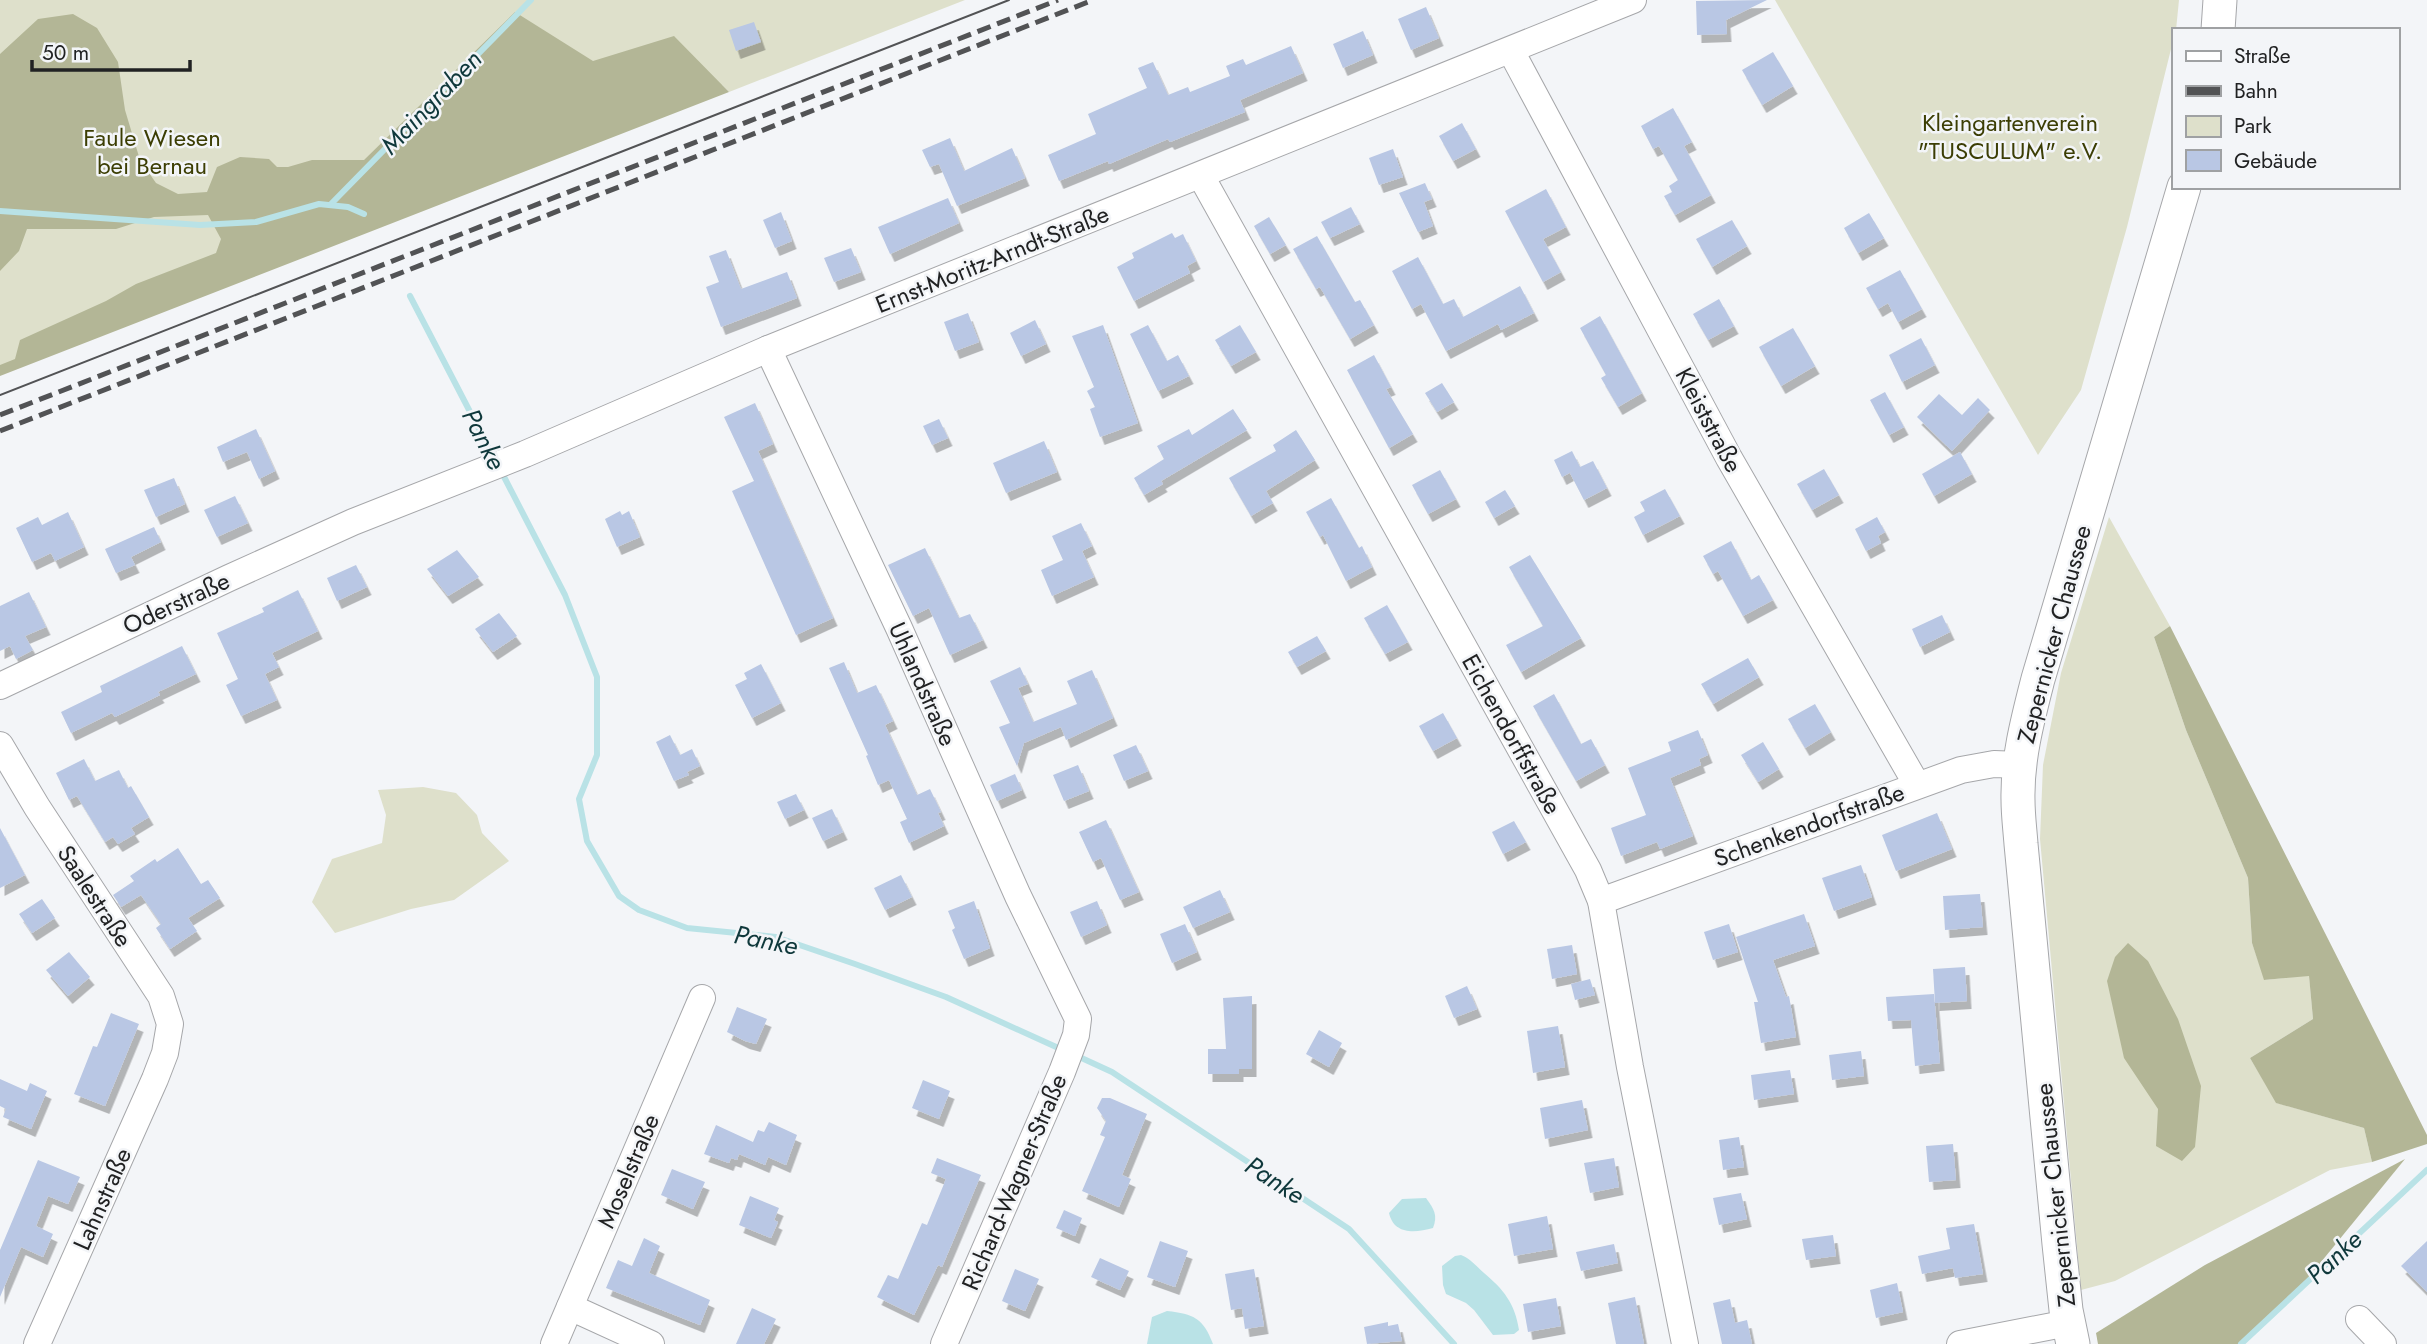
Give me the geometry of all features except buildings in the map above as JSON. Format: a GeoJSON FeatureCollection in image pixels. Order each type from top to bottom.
{"type":"FeatureCollection","features":[{"type":"Feature","properties":{"kind":"main road"},"geometry":{"type":"LineString","coordinates":[[2218,28],[2220,0]]}},
{"type":"Feature","properties":{"kind":"main road","name":"Zepernicker Chaussee"},"geometry":{"type":"LineString","coordinates":[[2070,1333],[2022,857],[2018,799],[2020,765],[2026,726],[2038,679],[2183,189]]}},
{"type":"Feature","properties":{"kind":"street","name":"Ernst-Moritz-Arndt-Straße"},"geometry":{"type":"LineString","coordinates":[[353,522],[525,454],[768,349],[1633,0]]}},
{"type":"Feature","properties":{"kind":"street","name":"Kleiststraße"},"geometry":{"type":"LineString","coordinates":[[1511,51],[1728,458],[1917,785]]}},
{"type":"Feature","properties":{"kind":"street","name":"Eichendorffstraße"},"geometry":{"type":"LineString","coordinates":[[1201,176],[1588,870],[1601,901],[1630,1067],[1685,1344]]}},
{"type":"Feature","properties":{"kind":"street","name":"Uhlandstraße"},"geometry":{"type":"LineString","coordinates":[[768,349],[899,628],[1077,1027]]}},
{"type":"Feature","properties":{"kind":"street","name":"Oderstraße"},"geometry":{"type":"LineString","coordinates":[[0,686],[353,522]]}},
{"type":"Feature","properties":{"kind":"street","name":"Saalestraße"},"geometry":{"type":"LineString","coordinates":[[0,745],[37,807],[161,996],[170,1024],[165,1053]]}},
{"type":"Feature","properties":{"kind":"street","name":"Schenkendorfstraße"},"geometry":{"type":"LineString","coordinates":[[1601,901],[1961,770],[1994,764],[2020,765]]}},
{"type":"Feature","properties":{"kind":"street","name":"Moselstraße"},"geometry":{"type":"LineString","coordinates":[[554,1344],[702,998]]}},
{"type":"Feature","properties":{"kind":"street","name":"Richard-Wagner-Straße"},"geometry":{"type":"LineString","coordinates":[[944,1344],[1062,1072],[1077,1027]]}},
{"type":"Feature","properties":{"kind":"street","name":"Lahnstraße"},"geometry":{"type":"LineString","coordinates":[[37,1344],[165,1053]]}},
{"type":"Feature","properties":{"kind":"street"},"geometry":{"type":"LineString","coordinates":[[570,1307],[651,1344]]}},
{"type":"Feature","properties":{"kind":"street"},"geometry":{"type":"LineString","coordinates":[[2358,1319],[2383,1344]]}},
{"type":"Feature","properties":{"kind":"street"},"geometry":{"type":"LineString","coordinates":[[1960,1344],[2070,1333]]}},
{"type":"Feature","properties":{"kind":"green space","name":"Faule Wiesen bei Bernau"},"geometry":{"type":"Polygon","coordinates":[[[0,0],[965,0],[729,92],[722,85],[0,371],[0,0]]]}},
{"type":"Feature","properties":{"kind":"green space","name":"Kleingartenverein \"TUSCULUM\" e.V."},"geometry":{"type":"Polygon","coordinates":[[[1775,0],[2179,0],[2176,28],[2172,28],[2172,45],[2127,227],[2081,390],[2038,455],[1775,0]]]}},
{"type":"Feature","properties":{"kind":"green space"},"geometry":{"type":"Polygon","coordinates":[[[515,12],[593,61],[674,36],[729,92],[0,376],[0,365],[15,359],[20,340],[106,301],[136,284],[216,253],[221,239],[208,215],[154,217],[116,229],[27,229],[19,251],[0,271],[0,54],[38,19],[73,14],[97,28],[118,62],[125,110],[140,160],[156,183],[178,194],[207,192],[217,167],[240,157],[269,159],[277,167],[288,167],[312,160],[364,160],[515,12]]]}},
{"type":"Feature","properties":{"kind":"green space"},"geometry":{"type":"Polygon","coordinates":[[[2109,517],[2170,626],[2154,637],[2186,730],[2248,878],[2252,943],[2265,980],[2309,975],[2313,1019],[2250,1058],[2277,1103],[2364,1128],[2372,1162],[2330,1170],[2115,1281],[2081,1290],[2040,839],[2043,765],[2061,673],[2109,517]]]}},
{"type":"Feature","properties":{"kind":"green space"},"geometry":{"type":"Polygon","coordinates":[[[2170,626],[2427,1135],[2427,1144],[2372,1162],[2364,1128],[2276,1103],[2250,1058],[2313,1019],[2309,976],[2264,980],[2252,943],[2248,878],[2186,730],[2154,637],[2170,626]]]}},
{"type":"Feature","properties":{"kind":"green space"},"geometry":{"type":"Polygon","coordinates":[[[423,787],[456,793],[477,815],[482,833],[509,861],[454,900],[411,909],[335,933],[312,902],[332,859],[382,843],[386,815],[378,790],[423,787]]]}},
{"type":"Feature","properties":{"kind":"green space"},"geometry":{"type":"Polygon","coordinates":[[[2128,943],[2148,961],[2178,1019],[2201,1086],[2195,1147],[2182,1161],[2156,1146],[2158,1109],[2124,1058],[2107,981],[2115,957],[2128,943]]]}},
{"type":"Feature","properties":{"kind":"green space"},"geometry":{"type":"Polygon","coordinates":[[[2405,1159],[2295,1294],[2241,1344],[2098,1344],[2096,1333],[2205,1265],[2405,1159]]]}},
{"type":"Feature","properties":{"kind":"water"},"geometry":{"type":"Polygon","coordinates":[[[1426,1198],[1434,1212],[1433,1228],[1406,1231],[1395,1225],[1389,1213],[1402,1199],[1426,1198]]]}},
{"type":"Feature","properties":{"kind":"water"},"geometry":{"type":"Polygon","coordinates":[[[1461,1255],[1491,1279],[1507,1297],[1515,1312],[1519,1330],[1514,1334],[1493,1335],[1466,1303],[1446,1294],[1442,1266],[1455,1256],[1461,1255]]]}},
{"type":"Feature","properties":{"kind":"water"},"geometry":{"type":"Polygon","coordinates":[[[1167,1311],[1196,1319],[1205,1328],[1213,1344],[1147,1344],[1152,1317],[1167,1311]]]}},
{"type":"Feature","properties":{"kind":"waterway","name":"Maingraben"},"geometry":{"type":"LineString","coordinates":[[331,204],[531,0]]}},
{"type":"Feature","properties":{"kind":"waterway","name":"Panke"},"geometry":{"type":"LineString","coordinates":[[0,211],[200,225],[256,222],[319,204],[348,207],[364,214]]}},
{"type":"Feature","properties":{"kind":"waterway","name":"Panke"},"geometry":{"type":"LineString","coordinates":[[410,296],[495,460]]}},
{"type":"Feature","properties":{"kind":"waterway","name":"Panke"},"geometry":{"type":"LineString","coordinates":[[500,469],[565,595],[597,677],[597,755],[579,799],[587,841],[619,896],[639,910],[687,928],[776,937],[855,964],[946,997],[1065,1051]]}},
{"type":"Feature","properties":{"kind":"waterway","name":"Panke"},"geometry":{"type":"LineString","coordinates":[[1075,1055],[1112,1072],[1349,1229],[1454,1344]]}},
{"type":"Feature","properties":{"kind":"waterway","name":"Panke"},"geometry":{"type":"LineString","coordinates":[[2241,1344],[2427,1170]]}},
{"type":"Feature","properties":{"kind":"tram line"},"geometry":{"type":"LineString","coordinates":[[0,395],[1009,0]]}},
{"type":"Feature","properties":{"kind":"railway"},"geometry":{"type":"LineString","coordinates":[[0,415],[1058,0]]}},
{"type":"Feature","properties":{"kind":"railway"},"geometry":{"type":"LineString","coordinates":[[0,431],[1093,0]]}}]}
